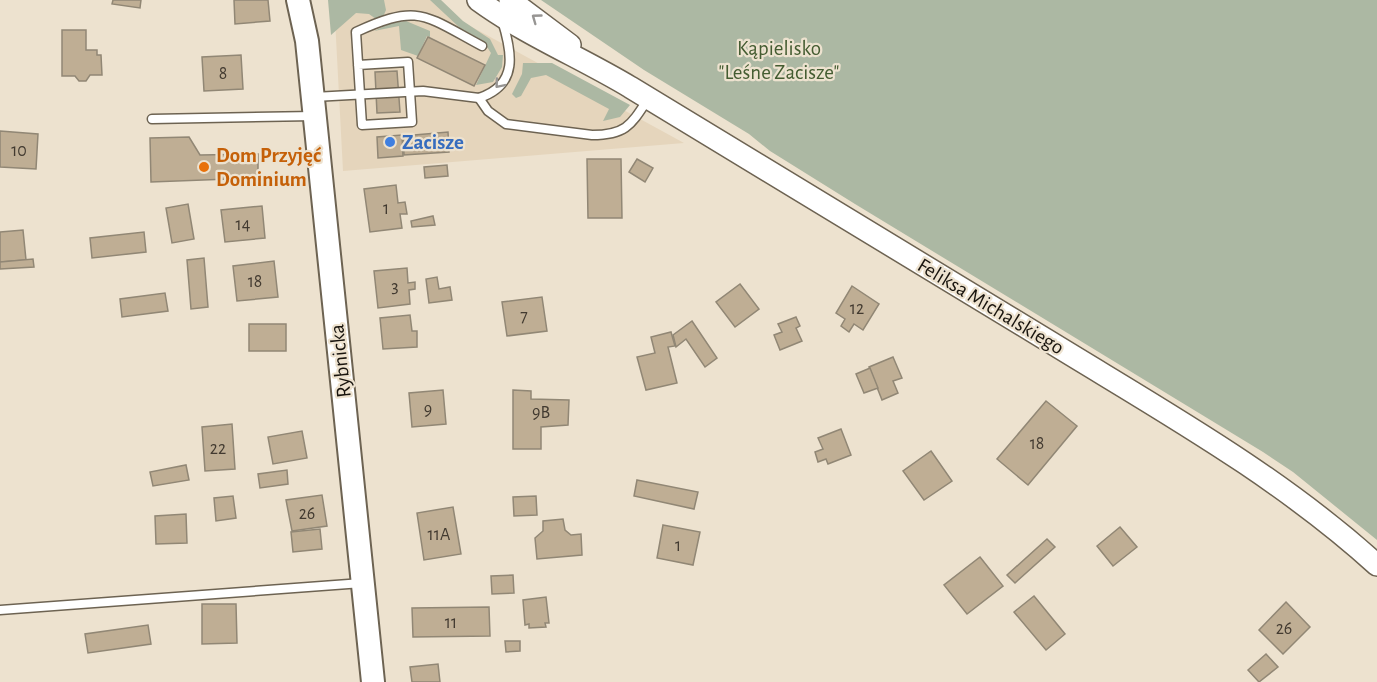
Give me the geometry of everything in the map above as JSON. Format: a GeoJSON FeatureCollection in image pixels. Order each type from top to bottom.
{"type":"FeatureCollection","features":[{"type":"Feature","properties":{"kind":"main road","name":"Rybnicka"},"geometry":{"type":"LineString","coordinates":[[298,0],[307,40],[373,682]]}},
{"type":"Feature","properties":{"kind":"main road","name":"Rybnicka"},"geometry":{"type":"LineString","coordinates":[[307,40],[312,0]]}},
{"type":"Feature","properties":{"kind":"street","name":"Feliksa Michalskiego"},"geometry":{"type":"LineString","coordinates":[[478,0],[505,8],[536,38],[593,65],[1246,463],[1327,521],[1377,565]]}},
{"type":"Feature","properties":{"kind":"lane"},"geometry":{"type":"LineString","coordinates":[[152,119],[314,107],[360,94],[410,91],[479,98],[494,91],[509,70],[511,54],[505,8]]}},
{"type":"Feature","properties":{"kind":"lane"},"geometry":{"type":"LineString","coordinates":[[358,65],[408,62],[412,122],[362,125],[358,65],[356,32],[394,16],[417,15],[428,18],[482,46]]}},
{"type":"Feature","properties":{"kind":"lane"},"geometry":{"type":"LineString","coordinates":[[479,98],[488,111],[506,124],[592,135],[606,135],[628,127],[648,98]]}},
{"type":"Feature","properties":{"kind":"lane"},"geometry":{"type":"LineString","coordinates":[[0,610],[363,583]]}},
{"type":"Feature","properties":{"kind":"shaded area"},"geometry":{"type":"Polygon","coordinates":[[[334,0],[436,0],[461,21],[684,143],[343,171],[334,0]]]}},
{"type":"Feature","properties":{"kind":"green space"},"geometry":{"type":"Polygon","coordinates":[[[328,0],[384,0],[386,10],[383,17],[376,19],[369,14],[356,13],[331,35],[328,0]]]}},
{"type":"Feature","properties":{"kind":"green space"},"geometry":{"type":"Polygon","coordinates":[[[430,0],[441,0],[463,21],[490,39],[498,55],[503,55],[502,67],[493,82],[476,85],[491,53],[483,41],[460,28],[430,0]]]}},
{"type":"Feature","properties":{"kind":"green space","name":"Kąpielisko \"Leśne Zacisze\""},"geometry":{"type":"Polygon","coordinates":[[[541,0],[1377,0],[1377,540],[1293,472],[1263,452],[770,151],[749,134],[644,70],[541,0]]]}},
{"type":"Feature","properties":{"kind":"green space"},"geometry":{"type":"Polygon","coordinates":[[[406,21],[430,31],[430,37],[427,36],[418,56],[401,50],[399,26],[374,31],[391,23],[406,21]]]}},
{"type":"Feature","properties":{"kind":"green space"},"geometry":{"type":"Polygon","coordinates":[[[523,63],[552,63],[630,105],[620,117],[603,121],[609,109],[546,75],[531,78],[521,96],[516,98],[512,94],[522,74],[523,63]]]}},
{"type":"Feature","properties":{"kind":"building"},"geometry":{"type":"Polygon","coordinates":[[[113,0],[141,0],[140,8],[112,4],[113,0]]]}},
{"type":"Feature","properties":{"kind":"building"},"geometry":{"type":"Polygon","coordinates":[[[234,0],[268,0],[270,21],[235,24],[234,0]]]}},
{"type":"Feature","properties":{"kind":"building"},"geometry":{"type":"Polygon","coordinates":[[[62,30],[86,30],[86,50],[97,50],[97,55],[101,55],[102,75],[90,75],[86,81],[79,81],[75,76],[62,76],[62,30]]]}},
{"type":"Feature","properties":{"kind":"building"},"geometry":{"type":"Polygon","coordinates":[[[428,37],[485,65],[474,86],[417,58],[428,37]]]}},
{"type":"Feature","properties":{"kind":"building"},"geometry":{"type":"Polygon","coordinates":[[[241,55],[243,89],[204,91],[202,57],[241,55]]]}},
{"type":"Feature","properties":{"kind":"building"},"geometry":{"type":"Polygon","coordinates":[[[397,71],[400,112],[377,113],[375,72],[397,71]]]}},
{"type":"Feature","properties":{"kind":"building"},"geometry":{"type":"Polygon","coordinates":[[[0,131],[38,134],[36,169],[0,167],[0,131]]]}},
{"type":"Feature","properties":{"kind":"building"},"geometry":{"type":"Polygon","coordinates":[[[448,132],[449,152],[404,155],[403,136],[448,132]]]}},
{"type":"Feature","properties":{"kind":"building","name":"Zacisze"},"geometry":{"type":"Polygon","coordinates":[[[402,135],[403,156],[378,158],[377,137],[402,135]]]}},
{"type":"Feature","properties":{"kind":"building","name":"Dom Przyjęć Dominium"},"geometry":{"type":"Polygon","coordinates":[[[189,137],[200,155],[258,154],[258,178],[151,182],[150,138],[189,137]]]}},
{"type":"Feature","properties":{"kind":"building"},"geometry":{"type":"Polygon","coordinates":[[[587,159],[621,159],[622,218],[588,218],[587,159]]]}},
{"type":"Feature","properties":{"kind":"building"},"geometry":{"type":"Polygon","coordinates":[[[637,159],[653,168],[645,182],[629,172],[637,159]]]}},
{"type":"Feature","properties":{"kind":"building"},"geometry":{"type":"Polygon","coordinates":[[[447,165],[448,176],[425,178],[424,167],[447,165]]]}},
{"type":"Feature","properties":{"kind":"building"},"geometry":{"type":"Polygon","coordinates":[[[396,185],[398,203],[405,202],[407,214],[400,214],[402,228],[370,232],[364,189],[396,185]]]}},
{"type":"Feature","properties":{"kind":"building"},"geometry":{"type":"Polygon","coordinates":[[[188,204],[194,239],[172,243],[166,208],[188,204]]]}},
{"type":"Feature","properties":{"kind":"building"},"geometry":{"type":"Polygon","coordinates":[[[262,206],[265,238],[225,242],[221,210],[262,206]]]}},
{"type":"Feature","properties":{"kind":"building"},"geometry":{"type":"Polygon","coordinates":[[[433,216],[435,225],[412,227],[411,221],[433,216]]]}},
{"type":"Feature","properties":{"kind":"building"},"geometry":{"type":"Polygon","coordinates":[[[23,230],[26,260],[0,262],[0,232],[23,230]]]}},
{"type":"Feature","properties":{"kind":"building"},"geometry":{"type":"Polygon","coordinates":[[[144,232],[146,252],[92,258],[90,238],[144,232]]]}},
{"type":"Feature","properties":{"kind":"building"},"geometry":{"type":"Polygon","coordinates":[[[204,258],[208,307],[191,309],[187,260],[204,258]]]}},
{"type":"Feature","properties":{"kind":"building"},"geometry":{"type":"Polygon","coordinates":[[[33,259],[34,267],[0,269],[0,262],[33,259]]]}},
{"type":"Feature","properties":{"kind":"building"},"geometry":{"type":"Polygon","coordinates":[[[274,261],[278,297],[237,301],[233,266],[274,261]]]}},
{"type":"Feature","properties":{"kind":"building"},"geometry":{"type":"Polygon","coordinates":[[[407,268],[408,283],[415,282],[415,289],[409,290],[410,304],[378,308],[374,271],[407,268]]]}},
{"type":"Feature","properties":{"kind":"building"},"geometry":{"type":"Polygon","coordinates":[[[437,277],[439,289],[450,287],[452,300],[429,303],[426,279],[437,277]]]}},
{"type":"Feature","properties":{"kind":"building"},"geometry":{"type":"Polygon","coordinates":[[[740,284],[759,309],[735,327],[716,302],[740,284]]]}},
{"type":"Feature","properties":{"kind":"building"},"geometry":{"type":"Polygon","coordinates":[[[852,286],[879,304],[863,330],[854,324],[849,332],[841,326],[845,319],[836,313],[852,286]]]}},
{"type":"Feature","properties":{"kind":"building"},"geometry":{"type":"Polygon","coordinates":[[[165,293],[168,311],[122,317],[120,299],[165,293]]]}},
{"type":"Feature","properties":{"kind":"building"},"geometry":{"type":"Polygon","coordinates":[[[542,297],[547,331],[507,336],[502,302],[542,297]]]}},
{"type":"Feature","properties":{"kind":"building"},"geometry":{"type":"Polygon","coordinates":[[[410,315],[412,331],[417,331],[417,347],[383,349],[380,318],[410,315]]]}},
{"type":"Feature","properties":{"kind":"building"},"geometry":{"type":"Polygon","coordinates":[[[796,317],[800,326],[796,328],[802,341],[780,350],[774,335],[782,332],[778,324],[796,317]]]}},
{"type":"Feature","properties":{"kind":"building"},"geometry":{"type":"Polygon","coordinates":[[[692,321],[717,358],[705,367],[686,339],[676,347],[673,335],[692,321]]]}},
{"type":"Feature","properties":{"kind":"building"},"geometry":{"type":"Polygon","coordinates":[[[249,324],[286,324],[286,351],[249,351],[249,324]]]}},
{"type":"Feature","properties":{"kind":"building"},"geometry":{"type":"Polygon","coordinates":[[[671,332],[675,346],[668,347],[677,383],[646,390],[637,357],[655,353],[651,337],[671,332]]]}},
{"type":"Feature","properties":{"kind":"building"},"geometry":{"type":"Polygon","coordinates":[[[893,357],[902,378],[893,381],[898,393],[882,400],[869,367],[893,357]]]}},
{"type":"Feature","properties":{"kind":"building"},"geometry":{"type":"Polygon","coordinates":[[[870,368],[878,388],[864,393],[856,374],[870,368]]]}},
{"type":"Feature","properties":{"kind":"building"},"geometry":{"type":"Polygon","coordinates":[[[443,390],[446,424],[412,427],[409,393],[443,390]]]}},
{"type":"Feature","properties":{"kind":"building"},"geometry":{"type":"Polygon","coordinates":[[[513,390],[531,391],[531,399],[569,400],[568,425],[541,427],[541,449],[513,449],[513,390]]]}},
{"type":"Feature","properties":{"kind":"building"},"geometry":{"type":"Polygon","coordinates":[[[1046,401],[1077,426],[1028,485],[997,459],[1046,401]]]}},
{"type":"Feature","properties":{"kind":"building"},"geometry":{"type":"Polygon","coordinates":[[[232,424],[235,469],[205,471],[202,427],[232,424]]]}},
{"type":"Feature","properties":{"kind":"building"},"geometry":{"type":"Polygon","coordinates":[[[841,429],[851,455],[828,464],[826,459],[818,462],[815,452],[823,449],[818,438],[841,429]]]}},
{"type":"Feature","properties":{"kind":"building"},"geometry":{"type":"Polygon","coordinates":[[[302,431],[307,458],[273,464],[268,437],[302,431]]]}},
{"type":"Feature","properties":{"kind":"building"},"geometry":{"type":"Polygon","coordinates":[[[931,451],[952,481],[924,500],[903,471],[931,451]]]}},
{"type":"Feature","properties":{"kind":"building"},"geometry":{"type":"Polygon","coordinates":[[[186,465],[189,480],[153,486],[150,472],[186,465]]]}},
{"type":"Feature","properties":{"kind":"building"},"geometry":{"type":"Polygon","coordinates":[[[287,470],[288,484],[260,488],[258,474],[287,470]]]}},
{"type":"Feature","properties":{"kind":"building"},"geometry":{"type":"Polygon","coordinates":[[[637,480],[698,492],[694,509],[634,496],[637,480]]]}},
{"type":"Feature","properties":{"kind":"building"},"geometry":{"type":"Polygon","coordinates":[[[322,495],[327,526],[292,531],[286,500],[322,495]]]}},
{"type":"Feature","properties":{"kind":"building"},"geometry":{"type":"Polygon","coordinates":[[[233,496],[236,518],[216,521],[214,498],[233,496]]]}},
{"type":"Feature","properties":{"kind":"building"},"geometry":{"type":"Polygon","coordinates":[[[536,496],[537,515],[514,516],[513,497],[536,496]]]}},
{"type":"Feature","properties":{"kind":"building"},"geometry":{"type":"Polygon","coordinates":[[[453,507],[461,554],[424,560],[417,513],[453,507]]]}},
{"type":"Feature","properties":{"kind":"building"},"geometry":{"type":"Polygon","coordinates":[[[186,514],[187,543],[156,544],[155,516],[186,514]]]}},
{"type":"Feature","properties":{"kind":"building"},"geometry":{"type":"Polygon","coordinates":[[[563,519],[565,530],[571,535],[581,534],[582,555],[537,559],[535,538],[543,531],[543,521],[563,519]]]}},
{"type":"Feature","properties":{"kind":"building"},"geometry":{"type":"Polygon","coordinates":[[[663,525],[700,532],[693,565],[657,558],[663,525]]]}},
{"type":"Feature","properties":{"kind":"building"},"geometry":{"type":"Polygon","coordinates":[[[1120,527],[1137,547],[1113,566],[1097,546],[1120,527]]]}},
{"type":"Feature","properties":{"kind":"building"},"geometry":{"type":"Polygon","coordinates":[[[320,529],[322,549],[293,552],[291,532],[320,529]]]}},
{"type":"Feature","properties":{"kind":"building"},"geometry":{"type":"Polygon","coordinates":[[[1047,539],[1055,547],[1015,583],[1007,575],[1047,539]]]}},
{"type":"Feature","properties":{"kind":"building"},"geometry":{"type":"Polygon","coordinates":[[[980,557],[1003,586],[967,614],[944,585],[980,557]]]}},
{"type":"Feature","properties":{"kind":"building"},"geometry":{"type":"Polygon","coordinates":[[[513,575],[514,593],[492,594],[491,576],[513,575]]]}},
{"type":"Feature","properties":{"kind":"building"},"geometry":{"type":"Polygon","coordinates":[[[1034,596],[1065,634],[1046,650],[1014,612],[1034,596]]]}},
{"type":"Feature","properties":{"kind":"building"},"geometry":{"type":"Polygon","coordinates":[[[546,597],[549,623],[545,623],[546,627],[529,628],[529,624],[525,625],[523,600],[546,597]]]}},
{"type":"Feature","properties":{"kind":"building"},"geometry":{"type":"Polygon","coordinates":[[[1286,602],[1310,627],[1283,654],[1259,630],[1286,602]]]}},
{"type":"Feature","properties":{"kind":"building"},"geometry":{"type":"Polygon","coordinates":[[[202,604],[236,604],[237,643],[202,644],[202,604]]]}},
{"type":"Feature","properties":{"kind":"building"},"geometry":{"type":"Polygon","coordinates":[[[489,607],[490,636],[413,637],[412,608],[489,607]]]}},
{"type":"Feature","properties":{"kind":"building"},"geometry":{"type":"Polygon","coordinates":[[[148,625],[151,644],[88,653],[85,634],[148,625]]]}},
{"type":"Feature","properties":{"kind":"building"},"geometry":{"type":"Polygon","coordinates":[[[505,641],[520,641],[520,651],[506,652],[505,641]]]}},
{"type":"Feature","properties":{"kind":"building"},"geometry":{"type":"Polygon","coordinates":[[[1266,654],[1278,667],[1259,682],[1248,670],[1266,654]]]}},
{"type":"Feature","properties":{"kind":"building"},"geometry":{"type":"Polygon","coordinates":[[[438,664],[440,682],[412,682],[410,667],[438,664]]]}},
{"type":"Feature","properties":{"kind":"place","name":"Zacisze"},"geometry":{"type":"Point","coordinates":[390,142]}},
{"type":"Feature","properties":{"kind":"place","name":"Dom Przyjęć Dominium"},"geometry":{"type":"Point","coordinates":[204,167]}}]}
